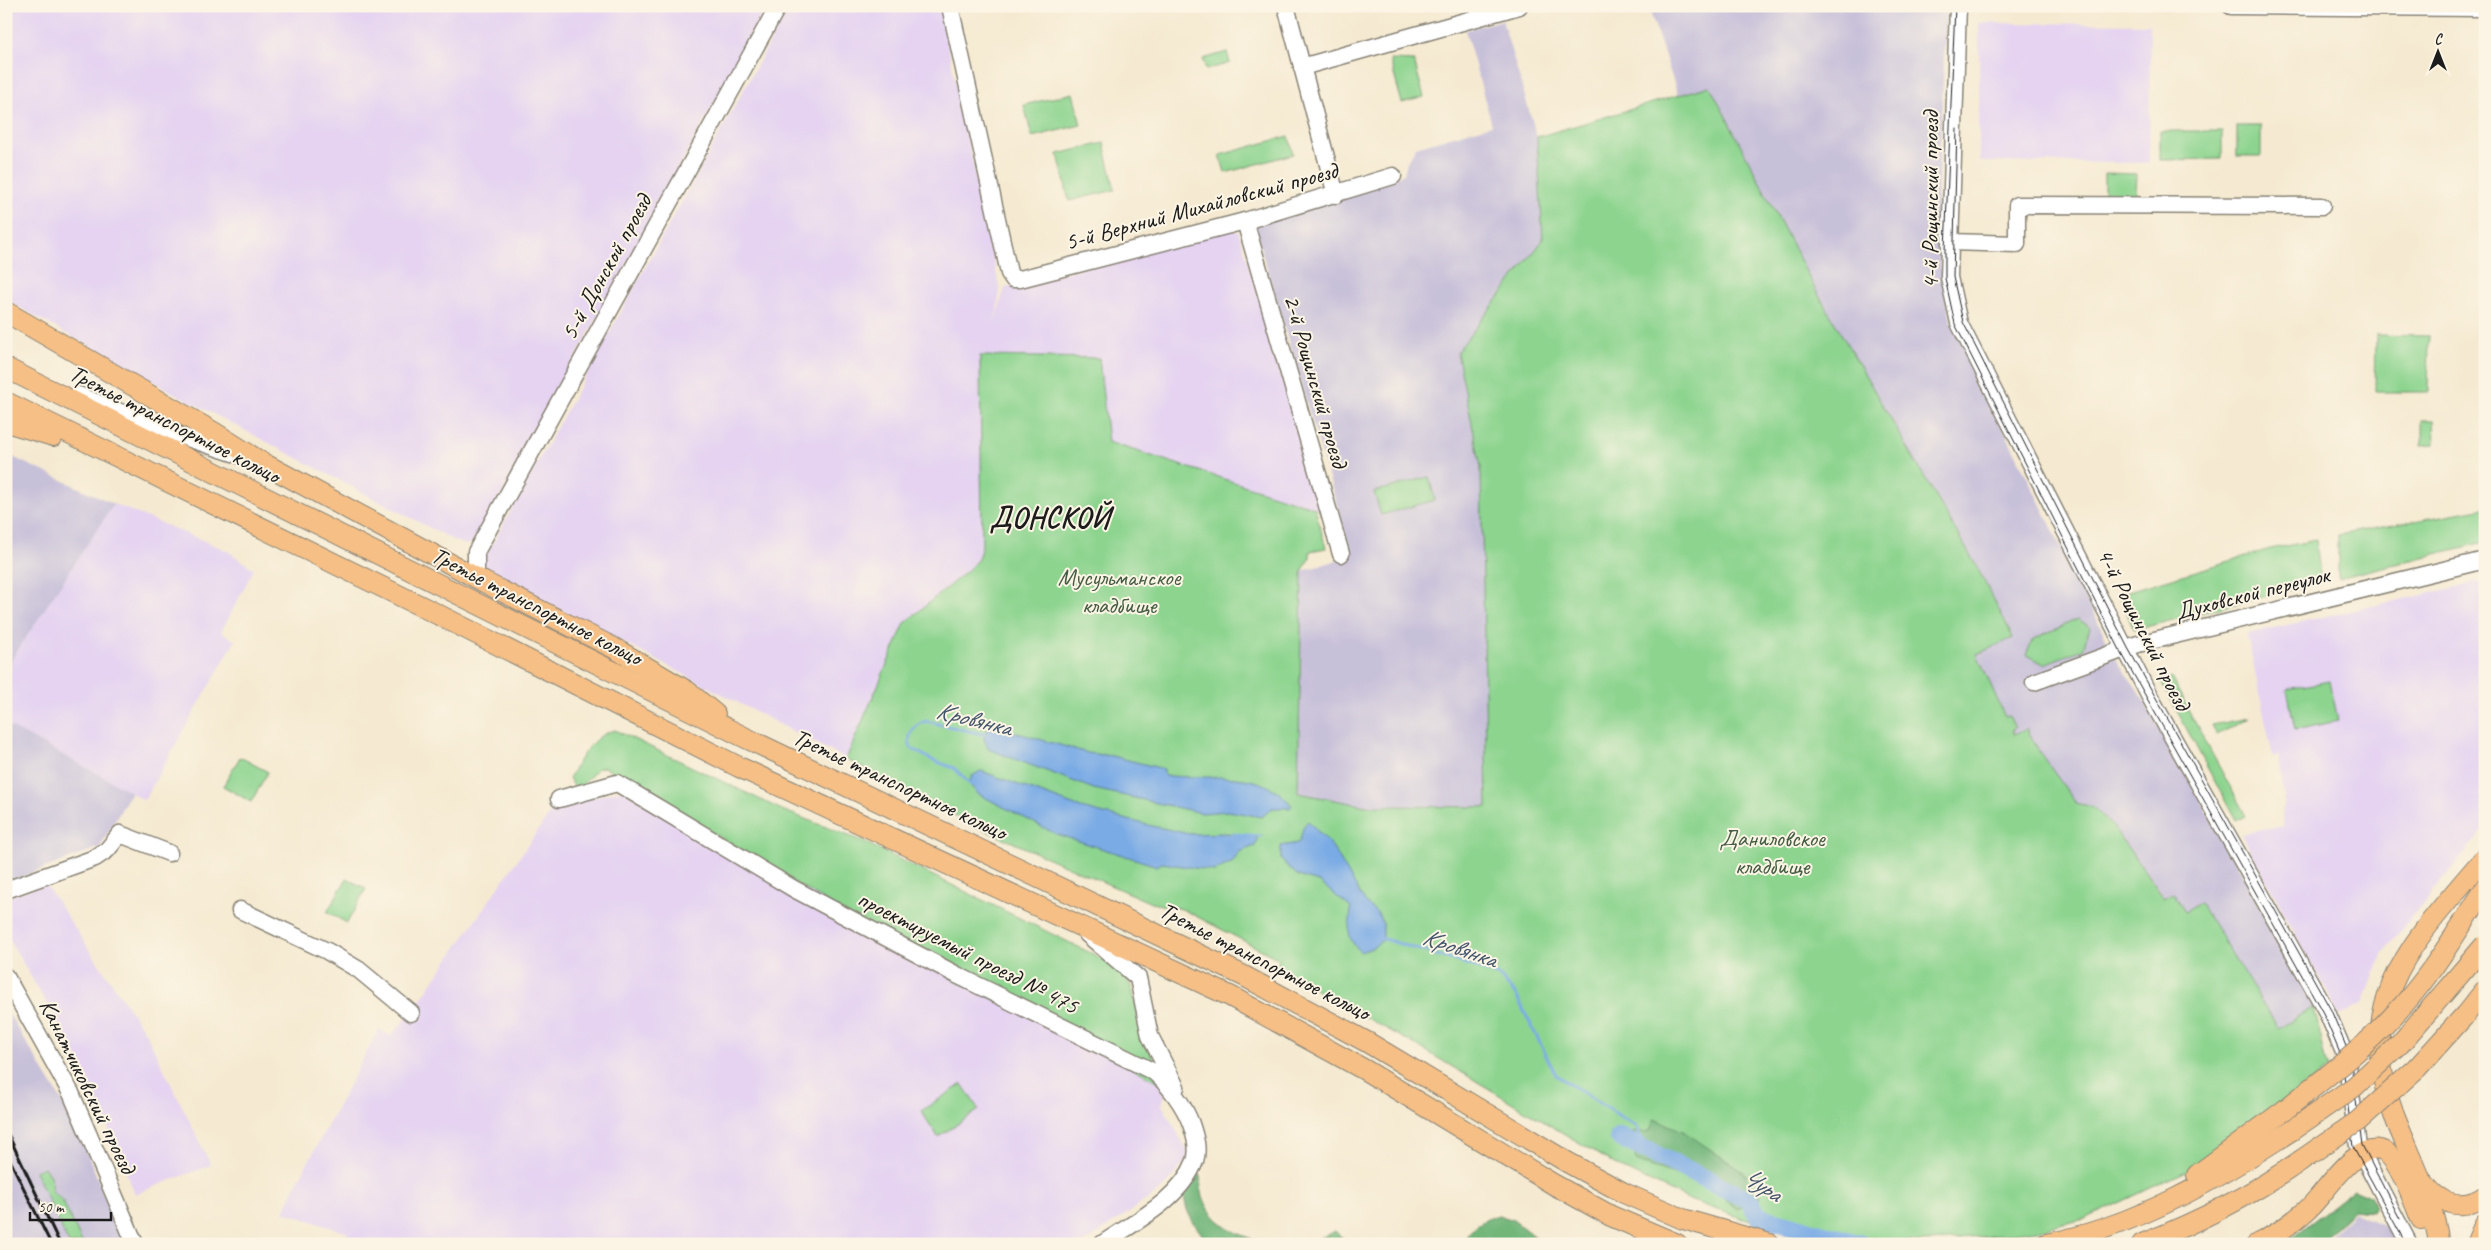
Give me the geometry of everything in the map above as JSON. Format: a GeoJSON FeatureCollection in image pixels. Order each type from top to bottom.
{"type":"FeatureCollection","features":[{"type":"Feature","properties":{"kind":"main road"},"geometry":{"type":"LineString","coordinates":[[6,312],[215,433],[261,462],[452,563],[476,578],[630,658],[687,691],[746,738]]}},
{"type":"Feature","properties":{"kind":"main road","name":"Третье транспортное кольцо"},"geometry":{"type":"LineString","coordinates":[[6,366],[746,738],[1242,975],[1367,1042],[1559,1157],[1624,1193],[1684,1219],[1740,1237],[1770,1244]]}},
{"type":"Feature","properties":{"kind":"main road","name":"Третье транспортное кольцо"},"geometry":{"type":"LineString","coordinates":[[6,402],[423,607],[740,767],[1071,920],[1230,996],[1365,1070],[1552,1184],[1611,1216],[1676,1244]]}},
{"type":"Feature","properties":{"kind":"main road"},"geometry":{"type":"LineString","coordinates":[[6,422],[110,453]]}},
{"type":"Feature","properties":{"kind":"main road"},"geometry":{"type":"LineString","coordinates":[[2439,1244],[2433,1216],[2390,1103],[2381,1068],[2379,1035],[2382,1009],[2390,984],[2404,960],[2435,917],[2485,857]]}},
{"type":"Feature","properties":{"kind":"main road"},"geometry":{"type":"LineString","coordinates":[[2131,1218],[2193,1178],[2286,1109],[2360,1050],[2394,1016],[2422,981],[2485,889]]}},
{"type":"Feature","properties":{"kind":"main road"},"geometry":{"type":"LineString","coordinates":[[2048,1243],[2131,1218],[2196,1188],[2292,1130],[2354,1087],[2400,1044],[2485,944]]}},
{"type":"Feature","properties":{"kind":"main road"},"geometry":{"type":"LineString","coordinates":[[2142,1244],[2178,1230],[2229,1206],[2358,1121],[2410,1075],[2465,1015],[2485,990]]}},
{"type":"Feature","properties":{"kind":"main road"},"geometry":{"type":"LineString","coordinates":[[2465,1015],[2485,996]]}},
{"type":"Feature","properties":{"kind":"main road"},"geometry":{"type":"LineString","coordinates":[[2257,1244],[2287,1226],[2309,1208],[2349,1163],[2369,1150],[2380,1150],[2391,1157],[2416,1207],[2428,1244]]}},
{"type":"Feature","properties":{"kind":"main road"},"geometry":{"type":"LineString","coordinates":[[2418,1173],[2427,1188],[2444,1201],[2462,1205],[2476,1202],[2485,1196]]}},
{"type":"Feature","properties":{"kind":"main road"},"geometry":{"type":"LineString","coordinates":[[2476,1244],[2485,1223]]}},
{"type":"Feature","properties":{"kind":"street","name":"5-й Донской проезд"},"geometry":{"type":"LineString","coordinates":[[476,578],[476,552],[778,6]]}},
{"type":"Feature","properties":{"kind":"street","name":"5-й Верхний Михайловский проезд"},"geometry":{"type":"LineString","coordinates":[[950,6],[1009,273],[1013,279],[1020,279],[1245,221],[1336,195],[1393,176]]}},
{"type":"Feature","properties":{"kind":"street"},"geometry":{"type":"LineString","coordinates":[[1286,6],[1336,195]]}},
{"type":"Feature","properties":{"kind":"street"},"geometry":{"type":"LineString","coordinates":[[1302,67],[1519,6]]}},
{"type":"Feature","properties":{"kind":"street","name":"4-й Рощинский проезд"},"geometry":{"type":"LineString","coordinates":[[1958,6],[1949,277],[1959,323],[2150,697],[2327,1012],[2346,1057],[2358,1146],[2409,1244]]}},
{"type":"Feature","properties":{"kind":"street"},"geometry":{"type":"LineString","coordinates":[[2231,6],[2485,8]]}},
{"type":"Feature","properties":{"kind":"street"},"geometry":{"type":"LineString","coordinates":[[1950,242],[2017,244],[2017,205],[2322,206]]}},
{"type":"Feature","properties":{"kind":"street","name":"2-й Рощинский проезд"},"geometry":{"type":"LineString","coordinates":[[1245,221],[1341,554]]}},
{"type":"Feature","properties":{"kind":"street"},"geometry":{"type":"LineString","coordinates":[[6,366],[172,433],[261,462]]}},
{"type":"Feature","properties":{"kind":"street"},"geometry":{"type":"LineString","coordinates":[[452,563],[476,552]]}},
{"type":"Feature","properties":{"kind":"street","name":"Духовской переулок"},"geometry":{"type":"LineString","coordinates":[[2034,682],[2125,648],[2485,560]]}},
{"type":"Feature","properties":{"kind":"street","name":"проектируемый проезд № 475"},"geometry":{"type":"LineString","coordinates":[[559,799],[617,783],[803,893],[957,975],[1154,1072],[1165,1082],[1186,1113],[1196,1141],[1196,1160],[1185,1179],[1171,1196],[1102,1244]]}},
{"type":"Feature","properties":{"kind":"street"},"geometry":{"type":"LineString","coordinates":[[6,890],[95,858],[107,850],[120,834],[169,853]]}},
{"type":"Feature","properties":{"kind":"street"},"geometry":{"type":"LineString","coordinates":[[240,910],[327,951],[359,970],[411,1013]]}},
{"type":"Feature","properties":{"kind":"street"},"geometry":{"type":"LineString","coordinates":[[1071,920],[1138,978],[1150,1036],[1186,1113]]}},
{"type":"Feature","properties":{"kind":"street","name":"Канатчиковский проезд"},"geometry":{"type":"LineString","coordinates":[[6,977],[71,1093],[135,1244]]}},
{"type":"Feature","properties":{"kind":"shaded area"},"geometry":{"type":"Polygon","coordinates":[[[6,6],[767,6],[477,539],[467,545],[455,541],[174,393],[6,300],[6,6]]]}},
{"type":"Feature","properties":{"kind":"shaded area"},"geometry":{"type":"Polygon","coordinates":[[[790,6],[934,6],[940,9],[1000,291],[995,321],[1005,288],[1232,229],[1239,232],[1320,507],[1315,508],[1275,496],[1108,442],[984,525],[982,546],[978,559],[969,569],[905,623],[846,759],[483,569],[481,565],[790,6]]]}},
{"type":"Feature","properties":{"kind":"shaded area"},"geometry":{"type":"Polygon","coordinates":[[[1648,6],[1947,6],[1935,236],[1951,321],[2116,659],[2143,699],[2242,873],[2314,1007],[2278,1028],[2200,904],[2185,912],[2165,898],[2113,827],[2093,807],[2076,803],[2040,753],[2027,729],[2014,736],[2012,730],[2014,728],[2009,716],[2005,717],[1977,654],[2013,637],[1978,568],[1814,287],[1710,86],[1678,95],[1648,6]]]}},
{"type":"Feature","properties":{"kind":"shaded area"},"geometry":{"type":"Polygon","coordinates":[[[1502,20],[1537,137],[1544,240],[1457,352],[1481,467],[1487,808],[1366,806],[1298,793],[1302,571],[1352,556],[1255,229],[1259,221],[1404,174],[1407,162],[1416,147],[1492,125],[1465,30],[1502,20]]]}},
{"type":"Feature","properties":{"kind":"shaded area"},"geometry":{"type":"Polygon","coordinates":[[[1979,23],[2150,24],[2149,163],[1979,162],[1979,23]]]}},
{"type":"Feature","properties":{"kind":"shaded area"},"geometry":{"type":"Polygon","coordinates":[[[6,454],[114,504],[6,668],[6,454]]]}},
{"type":"Feature","properties":{"kind":"shaded area"},"geometry":{"type":"Polygon","coordinates":[[[114,504],[226,550],[254,569],[221,632],[235,641],[144,800],[6,724],[6,668],[114,504]]]}},
{"type":"Feature","properties":{"kind":"shaded area"},"geometry":{"type":"Polygon","coordinates":[[[2485,581],[2485,828],[2392,941],[2382,956],[2363,1003],[2340,1016],[2241,834],[2284,826],[2282,816],[2284,796],[2279,756],[2273,757],[2247,634],[2485,581]]]}},
{"type":"Feature","properties":{"kind":"shaded area"},"geometry":{"type":"Polygon","coordinates":[[[6,724],[131,792],[100,847],[6,883],[6,724]]]}},
{"type":"Feature","properties":{"kind":"shaded area"},"geometry":{"type":"Polygon","coordinates":[[[622,790],[1166,1085],[1162,1105],[1190,1156],[1162,1189],[1083,1244],[344,1244],[348,1233],[284,1212],[295,1187],[379,1029],[391,1036],[411,1013],[555,806],[622,790]]]}},
{"type":"Feature","properties":{"kind":"shaded area"},"geometry":{"type":"Polygon","coordinates":[[[45,884],[147,1035],[211,1165],[135,1194],[83,1066],[6,934],[6,898],[45,884]]]}},
{"type":"Feature","properties":{"kind":"shaded area"},"geometry":{"type":"Polygon","coordinates":[[[6,1009],[75,1123],[124,1244],[6,1244],[6,1009]]]}},
{"type":"Feature","properties":{"kind":"shaded area"},"geometry":{"type":"Polygon","coordinates":[[[2354,1213],[2388,1227],[2397,1244],[2324,1244],[2354,1213]]]}},
{"type":"Feature","properties":{"kind":"green space"},"geometry":{"type":"Polygon","coordinates":[[[1227,52],[1230,63],[1206,70],[1203,59],[1227,52]]]}},
{"type":"Feature","properties":{"kind":"green space"},"geometry":{"type":"Polygon","coordinates":[[[1390,60],[1414,61],[1424,97],[1402,103],[1390,60]]]}},
{"type":"Feature","properties":{"kind":"green space","name":"Даниловское кладбище"},"geometry":{"type":"Polygon","coordinates":[[[1710,86],[1814,287],[1978,569],[2013,638],[1977,654],[2005,717],[2009,716],[2015,728],[2012,730],[2014,735],[2027,729],[2040,753],[2076,803],[2093,807],[2113,827],[2164,898],[2173,893],[2185,912],[2200,903],[2278,1028],[2314,1007],[2328,1069],[2195,1167],[2085,1219],[2037,1230],[1992,1236],[1879,1243],[1802,1234],[1747,1220],[1692,1201],[1623,1169],[1416,1045],[1276,968],[1279,959],[1182,909],[1151,903],[973,825],[846,759],[905,623],[969,569],[978,559],[982,546],[980,356],[1099,358],[1108,442],[1315,508],[1326,548],[1310,551],[1310,559],[1302,571],[1298,793],[1366,806],[1487,807],[1481,467],[1457,352],[1543,240],[1537,137],[1710,86]]]}},
{"type":"Feature","properties":{"kind":"green space"},"geometry":{"type":"Polygon","coordinates":[[[1073,93],[1081,125],[1032,137],[1024,105],[1073,93]]]}},
{"type":"Feature","properties":{"kind":"green space"},"geometry":{"type":"Polygon","coordinates":[[[2237,126],[2261,126],[2261,156],[2237,156],[2237,126]]]}},
{"type":"Feature","properties":{"kind":"green space"},"geometry":{"type":"Polygon","coordinates":[[[2160,131],[2222,131],[2222,159],[2160,160],[2160,131]]]}},
{"type":"Feature","properties":{"kind":"green space"},"geometry":{"type":"Polygon","coordinates":[[[1289,136],[1293,154],[1225,173],[1220,155],[1289,136]]]}},
{"type":"Feature","properties":{"kind":"green space"},"geometry":{"type":"Polygon","coordinates":[[[1104,143],[1115,190],[1069,201],[1058,154],[1104,143]]]}},
{"type":"Feature","properties":{"kind":"green space"},"geometry":{"type":"Polygon","coordinates":[[[2104,173],[2137,174],[2136,196],[2104,195],[2104,173]]]}},
{"type":"Feature","properties":{"kind":"green space"},"geometry":{"type":"Polygon","coordinates":[[[2376,335],[2429,336],[2428,392],[2375,392],[2376,335]]]}},
{"type":"Feature","properties":{"kind":"green space"},"geometry":{"type":"Polygon","coordinates":[[[2422,420],[2434,420],[2435,444],[2422,445],[2422,420]]]}},
{"type":"Feature","properties":{"kind":"green space"},"geometry":{"type":"Polygon","coordinates":[[[1429,477],[1435,500],[1381,515],[1374,492],[1429,477]]]}},
{"type":"Feature","properties":{"kind":"green space"},"geometry":{"type":"Polygon","coordinates":[[[2485,508],[2485,542],[2338,578],[2338,535],[2485,508]]]}},
{"type":"Feature","properties":{"kind":"green space"},"geometry":{"type":"Polygon","coordinates":[[[2316,540],[2321,582],[2134,630],[2119,594],[2270,549],[2316,540]]]}},
{"type":"Feature","properties":{"kind":"green space"},"geometry":{"type":"Polygon","coordinates":[[[2078,619],[2090,627],[2083,649],[2044,664],[2026,655],[2033,639],[2078,619]]]}},
{"type":"Feature","properties":{"kind":"green space"},"geometry":{"type":"Polygon","coordinates":[[[2171,678],[2246,816],[2236,821],[2162,683],[2171,678]]]}},
{"type":"Feature","properties":{"kind":"green space"},"geometry":{"type":"Polygon","coordinates":[[[2330,681],[2338,721],[2295,730],[2287,689],[2330,681]]]}},
{"type":"Feature","properties":{"kind":"green space"},"geometry":{"type":"Polygon","coordinates":[[[2249,718],[2217,735],[2212,725],[2249,718]]]}},
{"type":"Feature","properties":{"kind":"green space"},"geometry":{"type":"Polygon","coordinates":[[[615,730],[782,810],[862,841],[1101,958],[1123,974],[1131,986],[1144,1038],[1166,1085],[955,980],[604,767],[598,768],[577,791],[569,778],[578,763],[599,737],[615,730]]]}},
{"type":"Feature","properties":{"kind":"green space"},"geometry":{"type":"Polygon","coordinates":[[[240,757],[268,772],[251,802],[223,786],[240,757]]]}},
{"type":"Feature","properties":{"kind":"green space"},"geometry":{"type":"Polygon","coordinates":[[[347,878],[366,889],[347,923],[327,912],[347,878]]]}},
{"type":"Feature","properties":{"kind":"green space"},"geometry":{"type":"Polygon","coordinates":[[[962,1084],[979,1110],[938,1137],[921,1111],[962,1084]]]}},
{"type":"Feature","properties":{"kind":"green space"},"geometry":{"type":"Polygon","coordinates":[[[1654,1119],[1683,1131],[1745,1173],[1749,1183],[1760,1189],[1759,1201],[1736,1209],[1726,1199],[1702,1185],[1636,1161],[1632,1133],[1650,1131],[1654,1119]]]}},
{"type":"Feature","properties":{"kind":"green space"},"geometry":{"type":"Polygon","coordinates":[[[44,1167],[51,1178],[52,1191],[62,1200],[83,1244],[69,1244],[35,1171],[44,1167]]]}},
{"type":"Feature","properties":{"kind":"green space"},"geometry":{"type":"Polygon","coordinates":[[[1199,1173],[1203,1196],[1207,1206],[1220,1222],[1237,1233],[1267,1244],[1208,1244],[1191,1218],[1184,1197],[1184,1187],[1199,1173]]]}},
{"type":"Feature","properties":{"kind":"green space"},"geometry":{"type":"Polygon","coordinates":[[[2354,1189],[2370,1196],[2375,1207],[2372,1212],[2353,1210],[2339,1226],[2317,1244],[2278,1244],[2294,1236],[2354,1189]]]}},
{"type":"Feature","properties":{"kind":"green space"},"geometry":{"type":"Polygon","coordinates":[[[1499,1215],[1513,1220],[1544,1244],[1462,1244],[1477,1225],[1499,1215]]]}},
{"type":"Feature","properties":{"kind":"green space"},"geometry":{"type":"Polygon","coordinates":[[[1335,1231],[1349,1244],[1308,1244],[1335,1231]]]}},
{"type":"Feature","properties":{"kind":"water"},"geometry":{"type":"Polygon","coordinates":[[[997,727],[1088,753],[1112,756],[1164,769],[1164,775],[1250,780],[1280,793],[1292,806],[1290,808],[1272,808],[1262,817],[1228,811],[1202,813],[1094,789],[988,749],[984,738],[987,729],[997,727]]]}},
{"type":"Feature","properties":{"kind":"water"},"geometry":{"type":"Polygon","coordinates":[[[981,771],[1081,808],[1152,826],[1190,834],[1227,833],[1255,836],[1258,840],[1255,846],[1239,852],[1233,862],[1214,871],[1162,863],[1157,866],[1056,834],[978,794],[969,784],[972,776],[981,771]]]}},
{"type":"Feature","properties":{"kind":"water"},"geometry":{"type":"Polygon","coordinates":[[[1308,821],[1332,846],[1365,902],[1378,914],[1383,924],[1383,940],[1372,948],[1360,952],[1352,941],[1349,932],[1351,908],[1319,882],[1298,876],[1281,860],[1281,846],[1298,843],[1304,826],[1308,821]]]}},
{"type":"Feature","properties":{"kind":"waterway","name":"Кровянка"},"geometry":{"type":"LineString","coordinates":[[971,785],[954,768],[932,760],[911,748],[910,735],[914,728],[926,721],[990,736]]}},
{"type":"Feature","properties":{"kind":"waterway","name":"Кровянка"},"geometry":{"type":"LineString","coordinates":[[1234,834],[1261,836]]}},
{"type":"Feature","properties":{"kind":"waterway","name":"Кровянка"},"geometry":{"type":"LineString","coordinates":[[1381,938],[1473,966],[1499,976],[1516,995],[1556,1075],[1637,1127],[1645,1149]]}},
{"type":"Feature","properties":{"kind":"waterway","name":"Чура"},"geometry":{"type":"LineString","coordinates":[[1619,1137],[1749,1200],[1759,1217],[1860,1244]]}},
{"type":"Feature","properties":{"kind":"tram line"},"geometry":{"type":"LineString","coordinates":[[1955,6],[1945,250],[1945,278],[1955,324],[2121,652],[2323,1013],[2342,1058],[2353,1147],[2406,1244]]}},
{"type":"Feature","properties":{"kind":"tram line"},"geometry":{"type":"LineString","coordinates":[[1957,129],[1953,277],[1963,322],[2128,648],[2331,1010],[2350,1056],[2362,1145],[2400,1219]]}},
{"type":"Feature","properties":{"kind":"railway"},"geometry":{"type":"LineString","coordinates":[[6,1130],[60,1244]]}},
{"type":"Feature","properties":{"kind":"railway"},"geometry":{"type":"LineString","coordinates":[[6,1152],[51,1244]]}},
{"type":"Feature","properties":{"kind":"district","name":"ДОНСКОЙ"},"geometry":{"type":"Point","coordinates":[1050,517]}},
{"type":"Feature","properties":{"kind":"park label","name":"Мусульманское кладбище"},"geometry":{"type":"Point","coordinates":[1119,591]}}]}
